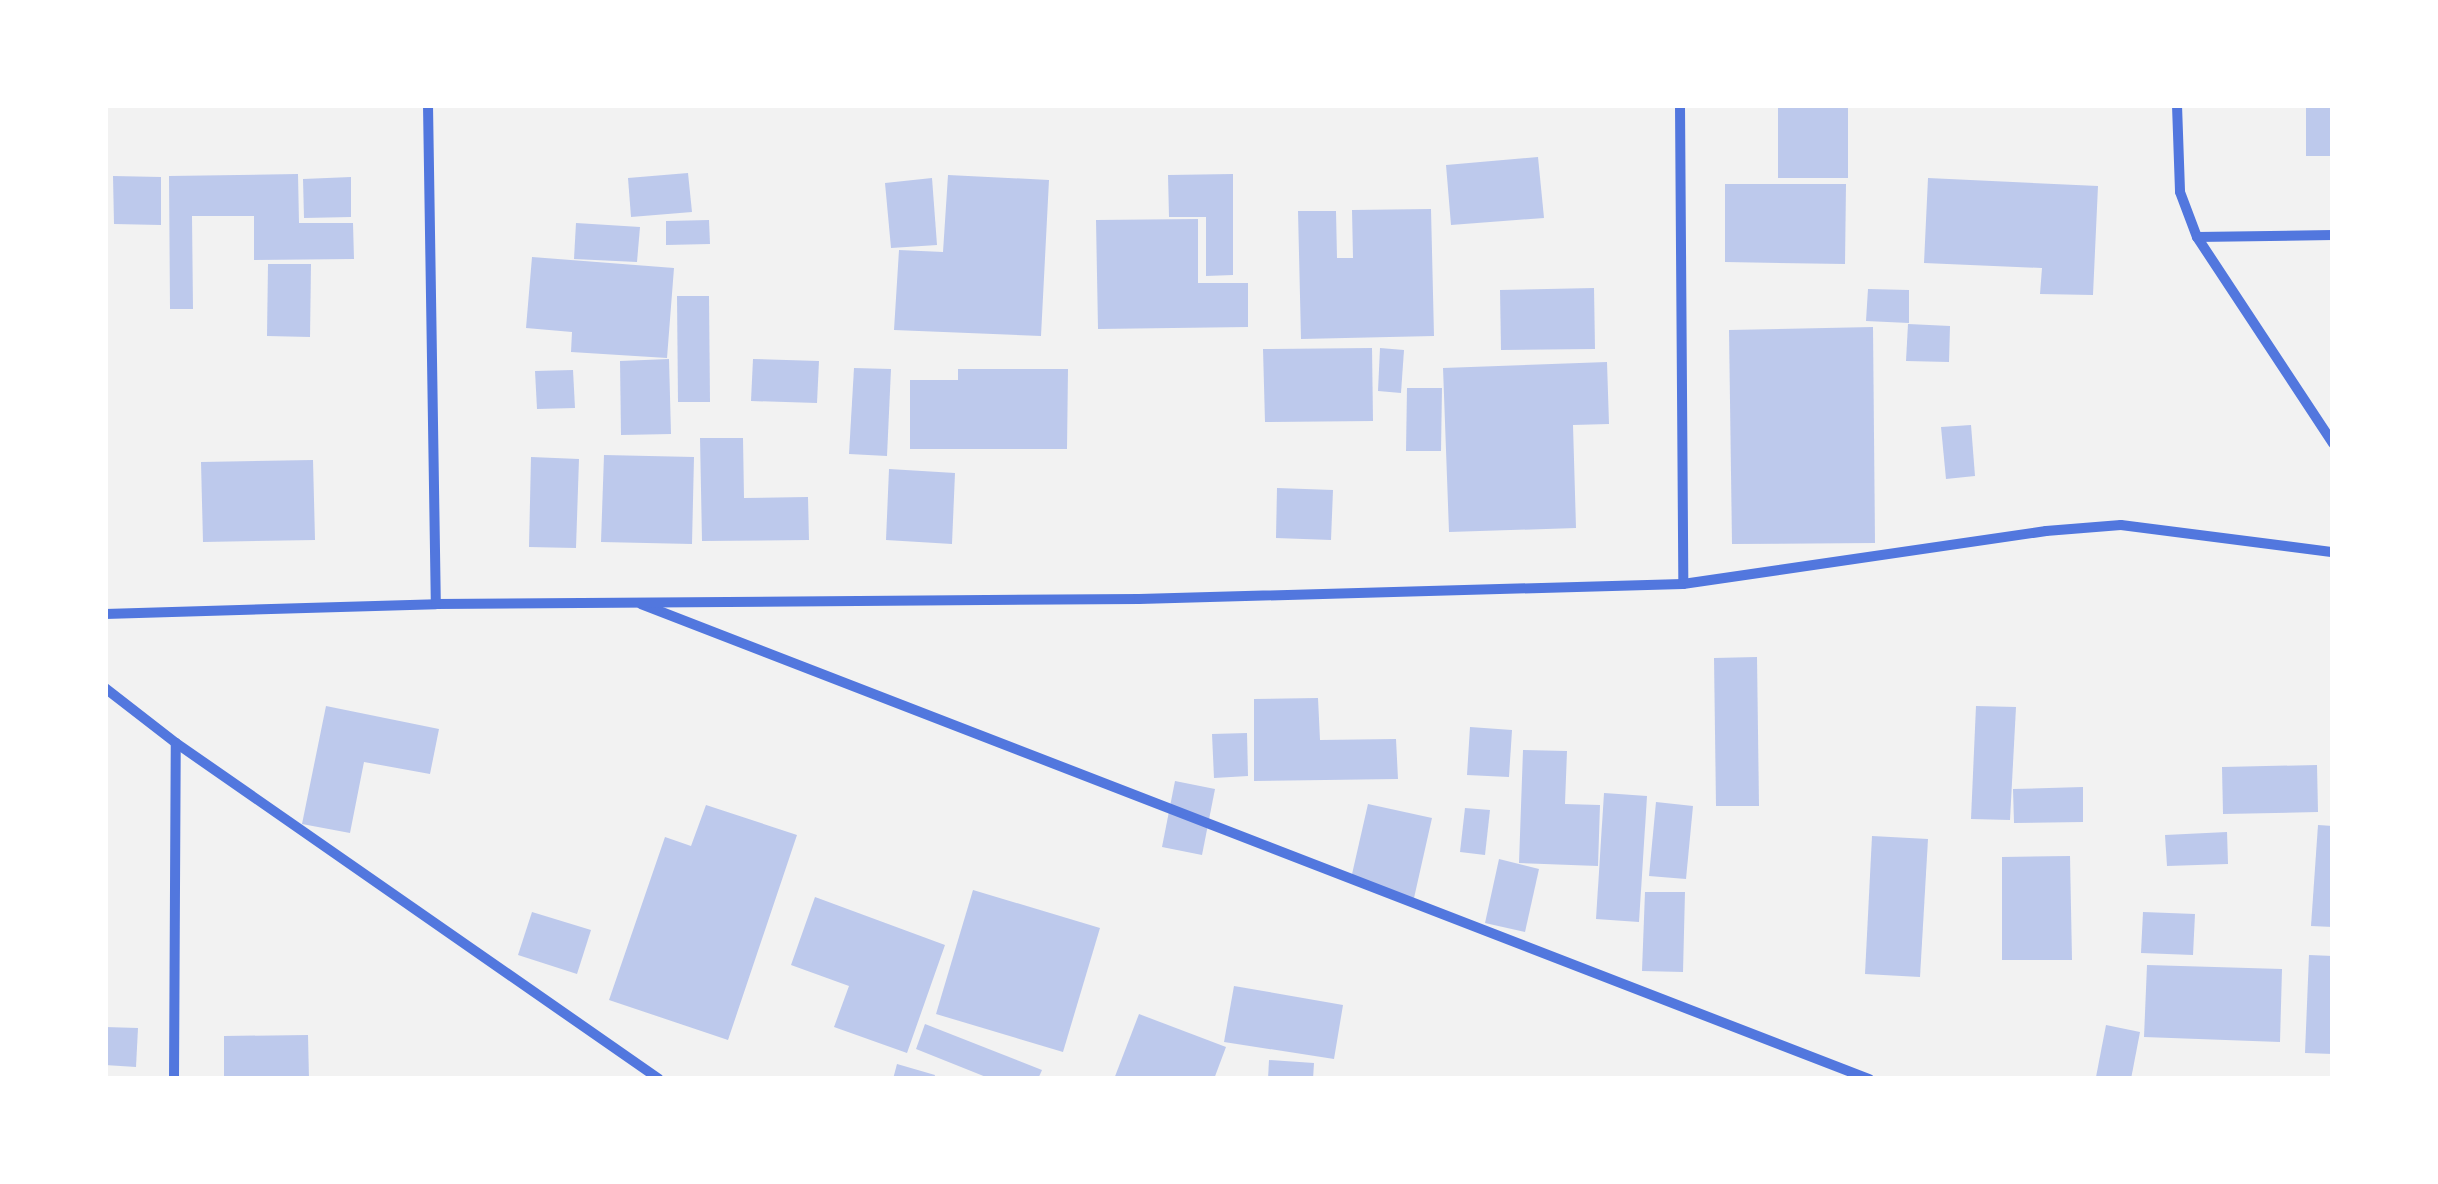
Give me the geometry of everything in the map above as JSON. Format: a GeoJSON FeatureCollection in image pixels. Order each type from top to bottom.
{"type":"FeatureCollection","features":[{"type":"Feature","properties":{"kind":"street"},"geometry":{"type":"LineString","coordinates":[[428,105],[436,604]]}},
{"type":"Feature","properties":{"kind":"street"},"geometry":{"type":"LineString","coordinates":[[1680,105],[1684,584]]}},
{"type":"Feature","properties":{"kind":"street"},"geometry":{"type":"LineString","coordinates":[[2177,105],[2180,192],[2196,237],[2333,443]]}},
{"type":"Feature","properties":{"kind":"street"},"geometry":{"type":"LineString","coordinates":[[2196,237],[2333,236]]}},
{"type":"Feature","properties":{"kind":"street"},"geometry":{"type":"LineString","coordinates":[[105,614],[436,604],[1139,599],[1684,584],[2046,531],[2121,526],[2333,552]]}},
{"type":"Feature","properties":{"kind":"street"},"geometry":{"type":"LineString","coordinates":[[635,602],[1870,1079]]}},
{"type":"Feature","properties":{"kind":"street"},"geometry":{"type":"LineString","coordinates":[[105,688],[176,744],[659,1079]]}},
{"type":"Feature","properties":{"kind":"street"},"geometry":{"type":"LineString","coordinates":[[174,1079],[176,744]]}},
{"type":"Feature","properties":{"kind":"building"},"geometry":{"type":"Polygon","coordinates":[[[1778,105],[1848,105],[1848,178],[1778,178],[1778,105]]]}},
{"type":"Feature","properties":{"kind":"building"},"geometry":{"type":"Polygon","coordinates":[[[2306,105],[2333,105],[2333,156],[2306,156],[2306,105]]]}},
{"type":"Feature","properties":{"kind":"building"},"geometry":{"type":"Polygon","coordinates":[[[1538,157],[1544,218],[1451,225],[1446,165],[1538,157]]]}},
{"type":"Feature","properties":{"kind":"building"},"geometry":{"type":"Polygon","coordinates":[[[688,173],[692,212],[631,217],[628,178],[688,173]]]}},
{"type":"Feature","properties":{"kind":"building"},"geometry":{"type":"Polygon","coordinates":[[[298,174],[299,223],[353,223],[354,259],[254,260],[254,216],[192,216],[193,309],[170,309],[169,176],[298,174]]]}},
{"type":"Feature","properties":{"kind":"building"},"geometry":{"type":"Polygon","coordinates":[[[1233,174],[1233,275],[1206,276],[1206,217],[1169,217],[1168,175],[1233,174]]]}},
{"type":"Feature","properties":{"kind":"building"},"geometry":{"type":"Polygon","coordinates":[[[948,175],[1049,180],[1041,336],[894,330],[899,250],[943,252],[948,175]]]}},
{"type":"Feature","properties":{"kind":"building"},"geometry":{"type":"Polygon","coordinates":[[[113,176],[161,177],[161,225],[114,224],[113,176]]]}},
{"type":"Feature","properties":{"kind":"building"},"geometry":{"type":"Polygon","coordinates":[[[351,177],[351,217],[304,218],[303,179],[351,177]]]}},
{"type":"Feature","properties":{"kind":"building"},"geometry":{"type":"Polygon","coordinates":[[[932,178],[937,245],[891,248],[885,183],[932,178]]]}},
{"type":"Feature","properties":{"kind":"building"},"geometry":{"type":"Polygon","coordinates":[[[1928,178],[2098,186],[2093,295],[2040,294],[2042,268],[1924,263],[1928,178]]]}},
{"type":"Feature","properties":{"kind":"building"},"geometry":{"type":"Polygon","coordinates":[[[1725,184],[1846,184],[1845,264],[1725,262],[1725,184]]]}},
{"type":"Feature","properties":{"kind":"building"},"geometry":{"type":"Polygon","coordinates":[[[1431,209],[1434,336],[1301,339],[1298,211],[1336,211],[1337,258],[1353,258],[1352,210],[1431,209]]]}},
{"type":"Feature","properties":{"kind":"building"},"geometry":{"type":"Polygon","coordinates":[[[1198,219],[1198,283],[1248,283],[1248,327],[1098,329],[1096,220],[1198,219]]]}},
{"type":"Feature","properties":{"kind":"building"},"geometry":{"type":"Polygon","coordinates":[[[709,220],[710,244],[666,245],[666,221],[709,220]]]}},
{"type":"Feature","properties":{"kind":"building"},"geometry":{"type":"Polygon","coordinates":[[[576,223],[640,227],[637,262],[574,259],[576,223]]]}},
{"type":"Feature","properties":{"kind":"building"},"geometry":{"type":"Polygon","coordinates":[[[532,257],[674,268],[667,358],[571,352],[572,332],[526,328],[532,257]]]}},
{"type":"Feature","properties":{"kind":"building"},"geometry":{"type":"Polygon","coordinates":[[[268,264],[311,264],[310,337],[267,336],[268,264]]]}},
{"type":"Feature","properties":{"kind":"building"},"geometry":{"type":"Polygon","coordinates":[[[1594,288],[1595,349],[1501,350],[1500,290],[1594,288]]]}},
{"type":"Feature","properties":{"kind":"building"},"geometry":{"type":"Polygon","coordinates":[[[1868,289],[1909,290],[1909,323],[1866,321],[1868,289]]]}},
{"type":"Feature","properties":{"kind":"building"},"geometry":{"type":"Polygon","coordinates":[[[677,296],[709,296],[710,402],[678,402],[677,296]]]}},
{"type":"Feature","properties":{"kind":"building"},"geometry":{"type":"Polygon","coordinates":[[[1908,324],[1950,326],[1949,362],[1906,361],[1908,324]]]}},
{"type":"Feature","properties":{"kind":"building"},"geometry":{"type":"Polygon","coordinates":[[[1873,327],[1875,543],[1732,544],[1729,330],[1873,327]]]}},
{"type":"Feature","properties":{"kind":"building"},"geometry":{"type":"Polygon","coordinates":[[[1372,348],[1373,421],[1265,422],[1263,349],[1372,348]]]}},
{"type":"Feature","properties":{"kind":"building"},"geometry":{"type":"Polygon","coordinates":[[[1380,348],[1404,350],[1401,393],[1378,391],[1380,348]]]}},
{"type":"Feature","properties":{"kind":"building"},"geometry":{"type":"Polygon","coordinates":[[[669,359],[671,434],[621,435],[620,361],[669,359]]]}},
{"type":"Feature","properties":{"kind":"building"},"geometry":{"type":"Polygon","coordinates":[[[753,359],[819,361],[817,403],[751,401],[753,359]]]}},
{"type":"Feature","properties":{"kind":"building"},"geometry":{"type":"Polygon","coordinates":[[[1607,362],[1609,424],[1573,425],[1576,528],[1449,532],[1443,368],[1607,362]]]}},
{"type":"Feature","properties":{"kind":"building"},"geometry":{"type":"Polygon","coordinates":[[[854,368],[891,369],[887,456],[849,454],[854,368]]]}},
{"type":"Feature","properties":{"kind":"building"},"geometry":{"type":"Polygon","coordinates":[[[958,369],[1068,369],[1067,449],[910,449],[910,380],[958,380],[958,369]]]}},
{"type":"Feature","properties":{"kind":"building"},"geometry":{"type":"Polygon","coordinates":[[[573,370],[575,408],[537,409],[535,371],[573,370]]]}},
{"type":"Feature","properties":{"kind":"building"},"geometry":{"type":"Polygon","coordinates":[[[1407,388],[1442,388],[1441,451],[1406,451],[1407,388]]]}},
{"type":"Feature","properties":{"kind":"building"},"geometry":{"type":"Polygon","coordinates":[[[1971,425],[1975,476],[1946,479],[1941,427],[1971,425]]]}},
{"type":"Feature","properties":{"kind":"building"},"geometry":{"type":"Polygon","coordinates":[[[700,438],[743,438],[744,498],[808,497],[809,540],[702,541],[700,438]]]}},
{"type":"Feature","properties":{"kind":"building"},"geometry":{"type":"Polygon","coordinates":[[[604,455],[694,457],[692,544],[601,542],[604,455]]]}},
{"type":"Feature","properties":{"kind":"building"},"geometry":{"type":"Polygon","coordinates":[[[531,457],[579,459],[576,548],[529,547],[531,457]]]}},
{"type":"Feature","properties":{"kind":"building"},"geometry":{"type":"Polygon","coordinates":[[[313,460],[315,540],[203,542],[201,462],[313,460]]]}},
{"type":"Feature","properties":{"kind":"building"},"geometry":{"type":"Polygon","coordinates":[[[889,469],[955,473],[952,544],[886,540],[889,469]]]}},
{"type":"Feature","properties":{"kind":"building"},"geometry":{"type":"Polygon","coordinates":[[[1277,488],[1333,490],[1331,540],[1276,538],[1277,488]]]}},
{"type":"Feature","properties":{"kind":"building"},"geometry":{"type":"Polygon","coordinates":[[[1757,657],[1759,806],[1716,806],[1714,658],[1757,657]]]}},
{"type":"Feature","properties":{"kind":"building"},"geometry":{"type":"Polygon","coordinates":[[[1318,698],[1320,740],[1396,739],[1398,779],[1254,781],[1254,699],[1318,698]]]}},
{"type":"Feature","properties":{"kind":"building"},"geometry":{"type":"Polygon","coordinates":[[[326,706],[439,729],[430,774],[364,762],[350,833],[302,824],[326,706]]]}},
{"type":"Feature","properties":{"kind":"building"},"geometry":{"type":"Polygon","coordinates":[[[1976,706],[2016,707],[2010,820],[1971,819],[1976,706]]]}},
{"type":"Feature","properties":{"kind":"building"},"geometry":{"type":"Polygon","coordinates":[[[1470,727],[1512,730],[1509,777],[1467,775],[1470,727]]]}},
{"type":"Feature","properties":{"kind":"building"},"geometry":{"type":"Polygon","coordinates":[[[1247,733],[1248,776],[1214,778],[1212,734],[1247,733]]]}},
{"type":"Feature","properties":{"kind":"building"},"geometry":{"type":"Polygon","coordinates":[[[1523,750],[1567,751],[1565,804],[1600,805],[1598,866],[1519,863],[1523,750]]]}},
{"type":"Feature","properties":{"kind":"building"},"geometry":{"type":"Polygon","coordinates":[[[2317,765],[2318,812],[2223,814],[2222,767],[2317,765]]]}},
{"type":"Feature","properties":{"kind":"building"},"geometry":{"type":"Polygon","coordinates":[[[1175,781],[1215,789],[1202,855],[1162,847],[1175,781]]]}},
{"type":"Feature","properties":{"kind":"building"},"geometry":{"type":"Polygon","coordinates":[[[2083,787],[2083,822],[2014,823],[2013,789],[2083,787]]]}},
{"type":"Feature","properties":{"kind":"building"},"geometry":{"type":"Polygon","coordinates":[[[1604,793],[1647,796],[1639,922],[1596,919],[1604,793]]]}},
{"type":"Feature","properties":{"kind":"building"},"geometry":{"type":"Polygon","coordinates":[[[1656,802],[1693,806],[1686,879],[1649,876],[1656,802]]]}},
{"type":"Feature","properties":{"kind":"building"},"geometry":{"type":"Polygon","coordinates":[[[1368,804],[1432,818],[1414,898],[1350,883],[1368,804]]]}},
{"type":"Feature","properties":{"kind":"building"},"geometry":{"type":"Polygon","coordinates":[[[706,805],[797,835],[728,1040],[609,1000],[665,837],[691,846],[706,805]]]}},
{"type":"Feature","properties":{"kind":"building"},"geometry":{"type":"Polygon","coordinates":[[[1465,808],[1490,810],[1485,855],[1460,852],[1465,808]]]}},
{"type":"Feature","properties":{"kind":"building"},"geometry":{"type":"Polygon","coordinates":[[[2318,825],[2333,826],[2333,927],[2311,926],[2318,825]]]}},
{"type":"Feature","properties":{"kind":"building"},"geometry":{"type":"Polygon","coordinates":[[[2227,832],[2228,864],[2167,866],[2165,835],[2227,832]]]}},
{"type":"Feature","properties":{"kind":"building"},"geometry":{"type":"Polygon","coordinates":[[[1872,836],[1928,839],[1920,977],[1865,974],[1872,836]]]}},
{"type":"Feature","properties":{"kind":"building"},"geometry":{"type":"Polygon","coordinates":[[[2070,856],[2072,960],[2002,960],[2002,857],[2070,856]]]}},
{"type":"Feature","properties":{"kind":"building"},"geometry":{"type":"Polygon","coordinates":[[[1499,859],[1539,869],[1525,932],[1485,923],[1499,859]]]}},
{"type":"Feature","properties":{"kind":"building"},"geometry":{"type":"Polygon","coordinates":[[[973,890],[1100,928],[1063,1052],[936,1014],[973,890]]]}},
{"type":"Feature","properties":{"kind":"building"},"geometry":{"type":"Polygon","coordinates":[[[1645,892],[1685,892],[1683,972],[1642,971],[1645,892]]]}},
{"type":"Feature","properties":{"kind":"building"},"geometry":{"type":"Polygon","coordinates":[[[815,897],[945,945],[907,1053],[834,1027],[849,986],[791,965],[815,897]]]}},
{"type":"Feature","properties":{"kind":"building"},"geometry":{"type":"Polygon","coordinates":[[[532,912],[591,930],[577,974],[518,955],[532,912]]]}},
{"type":"Feature","properties":{"kind":"building"},"geometry":{"type":"Polygon","coordinates":[[[2143,912],[2195,914],[2193,955],[2141,953],[2143,912]]]}},
{"type":"Feature","properties":{"kind":"building"},"geometry":{"type":"Polygon","coordinates":[[[2309,955],[2333,956],[2333,1054],[2305,1053],[2309,955]]]}},
{"type":"Feature","properties":{"kind":"building"},"geometry":{"type":"Polygon","coordinates":[[[2147,965],[2282,969],[2280,1042],[2144,1037],[2147,965]]]}},
{"type":"Feature","properties":{"kind":"building"},"geometry":{"type":"Polygon","coordinates":[[[1234,986],[1343,1005],[1334,1059],[1224,1042],[1234,986]]]}},
{"type":"Feature","properties":{"kind":"building"},"geometry":{"type":"Polygon","coordinates":[[[1139,1014],[1226,1047],[1214,1079],[1114,1079],[1139,1014]]]}},
{"type":"Feature","properties":{"kind":"building"},"geometry":{"type":"Polygon","coordinates":[[[925,1024],[1042,1070],[1038,1079],[991,1079],[916,1049],[925,1024]]]}},
{"type":"Feature","properties":{"kind":"building"},"geometry":{"type":"Polygon","coordinates":[[[2106,1025],[2140,1032],[2131,1079],[2096,1077],[2106,1025]]]}},
{"type":"Feature","properties":{"kind":"building"},"geometry":{"type":"Polygon","coordinates":[[[105,1027],[138,1028],[136,1067],[105,1065],[105,1027]]]}},
{"type":"Feature","properties":{"kind":"building"},"geometry":{"type":"Polygon","coordinates":[[[308,1035],[309,1079],[224,1079],[224,1036],[308,1035]]]}},
{"type":"Feature","properties":{"kind":"building"},"geometry":{"type":"Polygon","coordinates":[[[1269,1060],[1314,1063],[1313,1079],[1268,1079],[1269,1060]]]}},
{"type":"Feature","properties":{"kind":"building"},"geometry":{"type":"Polygon","coordinates":[[[897,1064],[935,1075],[934,1079],[893,1079],[897,1064]]]}}]}
